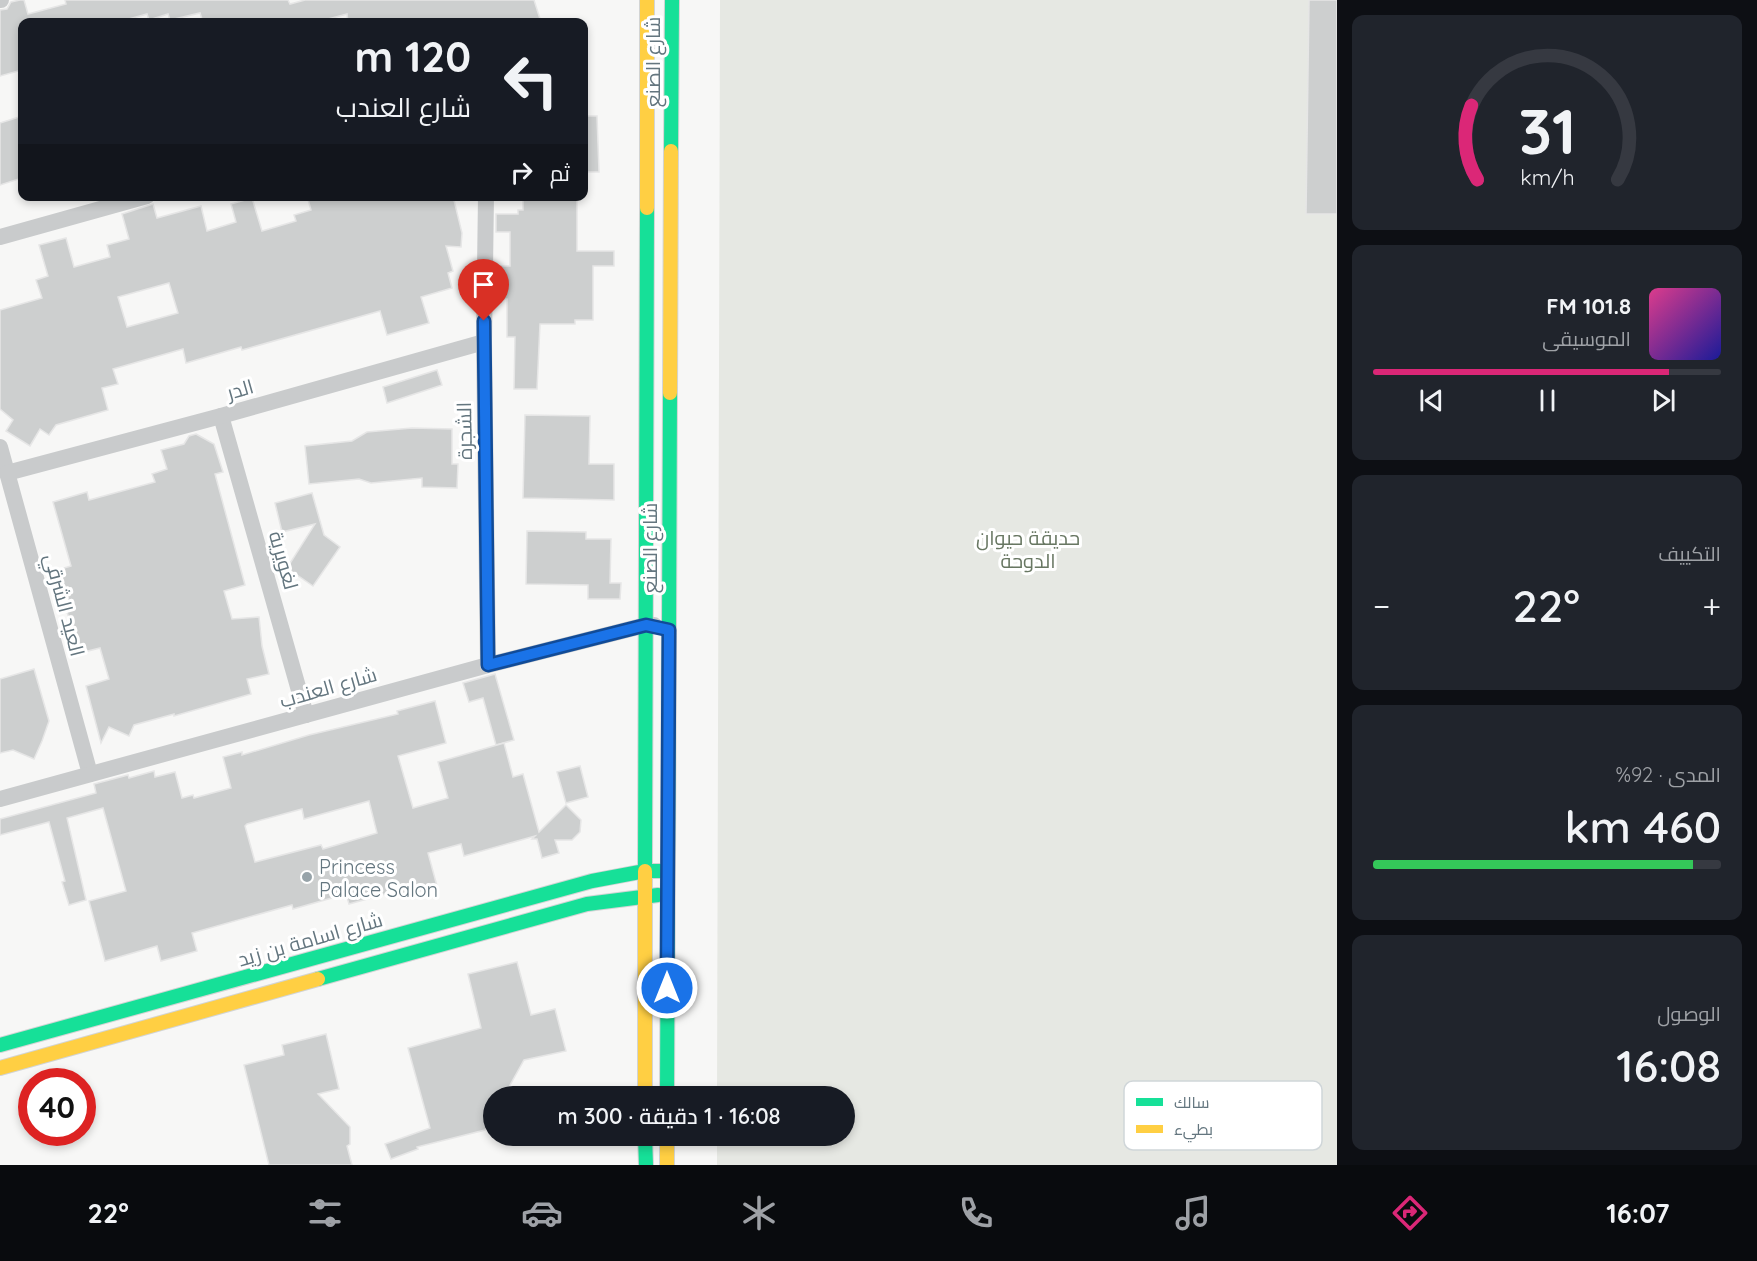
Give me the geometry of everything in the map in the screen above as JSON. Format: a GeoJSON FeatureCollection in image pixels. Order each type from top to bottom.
{"type":"FeatureCollection","features":[{"type":"Feature","properties":{"kind":"street","name":"شارع الصنع"},"geometry":{"type":"LineString","coordinates":[[645,1086],[647,0]]}},
{"type":"Feature","properties":{"kind":"street","name":"شارع الصنع"},"geometry":{"type":"LineString","coordinates":[[667,1086],[672,0]]}},
{"type":"Feature","properties":{"kind":"street"},"geometry":{"type":"LineString","coordinates":[[647,135],[671,136]]}},
{"type":"Feature","properties":{"kind":"street"},"geometry":{"type":"LineString","coordinates":[[0,237],[129,201]]}},
{"type":"Feature","properties":{"kind":"street","name":"الشجرة"},"geometry":{"type":"LineString","coordinates":[[486,201],[484,342],[488,665]]}},
{"type":"Feature","properties":{"kind":"street","name":"الدر"},"geometry":{"type":"LineString","coordinates":[[7,473],[484,342]]}},
{"type":"Feature","properties":{"kind":"street","name":"لغويرية"},"geometry":{"type":"LineString","coordinates":[[221,416],[306,716]]}},
{"type":"Feature","properties":{"kind":"street","name":"العيد الشرقي"},"geometry":{"type":"LineString","coordinates":[[0,447],[90,774]]}},
{"type":"Feature","properties":{"kind":"street","name":"شارع العندب"},"geometry":{"type":"LineString","coordinates":[[0,799],[488,665],[646,625],[669,630]]}},
{"type":"Feature","properties":{"kind":"street","name":"شارع اسامة بن زيد"},"geometry":{"type":"LineString","coordinates":[[0,1045],[592,881],[645,871],[668,871]]}},
{"type":"Feature","properties":{"kind":"street","name":"شارع اسامة بن زيد"},"geometry":{"type":"LineString","coordinates":[[0,1068],[587,904],[645,895],[668,896]]}},
{"type":"Feature","properties":{"kind":"street"},"geometry":{"type":"LineString","coordinates":[[645,1146],[646,1165]]}},
{"type":"Feature","properties":{"kind":"street"},"geometry":{"type":"LineString","coordinates":[[667,1146],[667,1165]]}},
{"type":"Feature","properties":{"kind":"green space","name":"حديقة حيوان الدوحة"},"geometry":{"type":"Polygon","coordinates":[[[720,0],[1337,0],[1337,1165],[717,1165],[717,1146],[855,1146],[855,1086],[717,1086],[720,0]]]}},
{"type":"Feature","properties":{"kind":"building"},"geometry":{"type":"Polygon","coordinates":[[[24,0],[28,14],[66,4],[65,0],[288,0],[290,4],[305,0],[534,0],[540,18],[348,18],[347,14],[332,18],[202,18],[200,13],[179,18],[169,18],[168,14],[148,18],[147,14],[132,18],[18,18],[18,71],[0,76],[0,10],[7,9],[11,2],[24,0]]]}},
{"type":"Feature","properties":{"kind":"building"},"geometry":{"type":"Polygon","coordinates":[[[1309,0],[1337,0],[1337,214],[1306,214],[1309,0]]]}},
{"type":"Feature","properties":{"kind":"building"},"geometry":{"type":"Polygon","coordinates":[[[588,116],[597,116],[599,172],[588,172],[588,116]]]}},
{"type":"Feature","properties":{"kind":"building"},"geometry":{"type":"Polygon","coordinates":[[[18,117],[18,179],[0,185],[0,123],[18,117]]]}},
{"type":"Feature","properties":{"kind":"building"},"geometry":{"type":"Polygon","coordinates":[[[242,201],[253,201],[262,231],[296,221],[294,215],[311,210],[308,201],[454,201],[462,233],[461,247],[446,246],[453,271],[448,273],[452,288],[421,297],[429,323],[387,335],[380,311],[242,350],[241,347],[186,363],[183,349],[113,369],[118,384],[102,388],[108,410],[56,425],[49,435],[40,429],[30,446],[6,431],[13,420],[0,409],[0,310],[42,298],[36,280],[48,276],[39,245],[66,238],[74,267],[110,257],[107,245],[129,239],[122,214],[153,204],[157,218],[201,206],[207,231],[236,222],[231,204],[242,201]],[[169,283],[118,297],[127,327],[178,313],[169,283]]]}},
{"type":"Feature","properties":{"kind":"building"},"geometry":{"type":"Polygon","coordinates":[[[523,201],[577,201],[577,251],[614,251],[614,266],[593,266],[593,320],[575,320],[575,324],[540,324],[537,389],[514,389],[515,337],[507,337],[507,299],[497,299],[497,266],[510,266],[510,232],[496,232],[496,214],[518,214],[518,210],[523,210],[523,201]]]}},
{"type":"Feature","properties":{"kind":"building"},"geometry":{"type":"Polygon","coordinates":[[[437,370],[442,385],[387,403],[383,387],[437,370]]]}},
{"type":"Feature","properties":{"kind":"building"},"geometry":{"type":"Polygon","coordinates":[[[525,415],[590,416],[589,464],[614,464],[614,500],[523,498],[525,415]]]}},
{"type":"Feature","properties":{"kind":"building"},"geometry":{"type":"Polygon","coordinates":[[[412,428],[452,429],[452,464],[458,464],[457,488],[422,487],[422,478],[371,483],[359,479],[309,484],[305,446],[352,441],[367,432],[412,428]]]}},
{"type":"Feature","properties":{"kind":"building"},"geometry":{"type":"Polygon","coordinates":[[[196,434],[214,444],[223,472],[215,474],[245,585],[224,591],[232,619],[259,617],[262,646],[269,674],[247,679],[251,694],[134,725],[129,736],[109,727],[101,743],[86,686],[109,679],[100,648],[80,653],[60,590],[53,592],[49,577],[65,572],[64,568],[71,566],[53,502],[87,492],[89,500],[155,482],[152,474],[167,469],[161,450],[184,444],[189,436],[196,434]]]}},
{"type":"Feature","properties":{"kind":"building"},"geometry":{"type":"Polygon","coordinates":[[[312,493],[324,535],[340,547],[313,586],[287,568],[315,524],[282,532],[275,503],[312,493]]]}},
{"type":"Feature","properties":{"kind":"building"},"geometry":{"type":"Polygon","coordinates":[[[527,531],[586,532],[586,539],[611,539],[610,583],[621,583],[620,599],[588,599],[588,585],[526,584],[527,531]]]}},
{"type":"Feature","properties":{"kind":"building"},"geometry":{"type":"Polygon","coordinates":[[[34,669],[49,721],[42,741],[34,759],[13,750],[0,753],[0,679],[34,669]]]}},
{"type":"Feature","properties":{"kind":"building"},"geometry":{"type":"Polygon","coordinates":[[[495,674],[514,740],[496,745],[483,698],[469,702],[463,683],[495,674]]]}},
{"type":"Feature","properties":{"kind":"building"},"geometry":{"type":"Polygon","coordinates":[[[435,701],[446,743],[398,756],[413,808],[448,798],[438,762],[504,743],[513,777],[523,774],[539,832],[566,805],[581,820],[580,832],[572,840],[555,840],[559,853],[542,858],[537,839],[532,839],[535,836],[464,856],[461,844],[428,853],[437,886],[401,896],[400,890],[349,904],[346,894],[293,909],[292,905],[192,933],[197,951],[161,961],[157,946],[105,961],[89,901],[126,891],[103,808],[67,818],[86,900],[69,905],[49,822],[0,835],[0,819],[96,793],[94,784],[128,775],[129,778],[154,771],[155,777],[175,772],[182,798],[193,795],[194,798],[231,788],[223,757],[242,752],[242,755],[309,735],[398,714],[397,711],[435,701]],[[369,801],[304,819],[302,809],[245,826],[255,862],[321,845],[323,849],[377,833],[369,801]]]}},
{"type":"Feature","properties":{"kind":"building"},"geometry":{"type":"Polygon","coordinates":[[[580,766],[588,797],[566,803],[557,772],[580,766]]]}},
{"type":"Feature","properties":{"kind":"building"},"geometry":{"type":"Polygon","coordinates":[[[517,962],[531,1015],[555,1009],[566,1051],[524,1060],[510,1086],[483,1086],[483,1130],[417,1147],[418,1149],[391,1159],[385,1144],[430,1128],[408,1048],[481,1028],[468,974],[517,962]]]}},
{"type":"Feature","properties":{"kind":"building"},"geometry":{"type":"Polygon","coordinates":[[[326,1034],[339,1089],[318,1094],[350,1127],[350,1144],[347,1146],[352,1165],[269,1165],[244,1065],[284,1055],[282,1045],[326,1034]]]}},
{"type":"Feature","properties":{"kind":"traffic: fast"},"geometry":{"type":"LineString","coordinates":[[671,151],[672,0]]}},
{"type":"Feature","properties":{"kind":"traffic: fast"},"geometry":{"type":"LineString","coordinates":[[645,871],[647,208]]}},
{"type":"Feature","properties":{"kind":"traffic: fast"},"geometry":{"type":"LineString","coordinates":[[667,1086],[670,393]]}},
{"type":"Feature","properties":{"kind":"traffic: fast"},"geometry":{"type":"LineString","coordinates":[[0,1045],[592,881],[645,871],[660,871]]}},
{"type":"Feature","properties":{"kind":"traffic: fast"},"geometry":{"type":"LineString","coordinates":[[318,979],[587,904],[658,895]]}},
{"type":"Feature","properties":{"kind":"traffic: fast"},"geometry":{"type":"LineString","coordinates":[[645,1146],[646,1165]]}},
{"type":"Feature","properties":{"kind":"traffic: slow"},"geometry":{"type":"LineString","coordinates":[[647,0],[647,208]]}},
{"type":"Feature","properties":{"kind":"traffic: slow"},"geometry":{"type":"LineString","coordinates":[[670,393],[671,151]]}},
{"type":"Feature","properties":{"kind":"traffic: slow"},"geometry":{"type":"LineString","coordinates":[[645,871],[645,1086]]}},
{"type":"Feature","properties":{"kind":"traffic: slow"},"geometry":{"type":"LineString","coordinates":[[0,1068],[318,979]]}},
{"type":"Feature","properties":{"kind":"traffic: slow"},"geometry":{"type":"LineString","coordinates":[[667,1146],[667,1165]]}},
{"type":"Feature","properties":{"kind":"place","name":"Princess Palace Salon"},"geometry":{"type":"Point","coordinates":[307,877]}},
{"type":"Feature","properties":{"kind":"route"},"geometry":{"type":"LineString","coordinates":[[484,321],[488,665],[646,625],[669,630],[667,988]]}}]}
